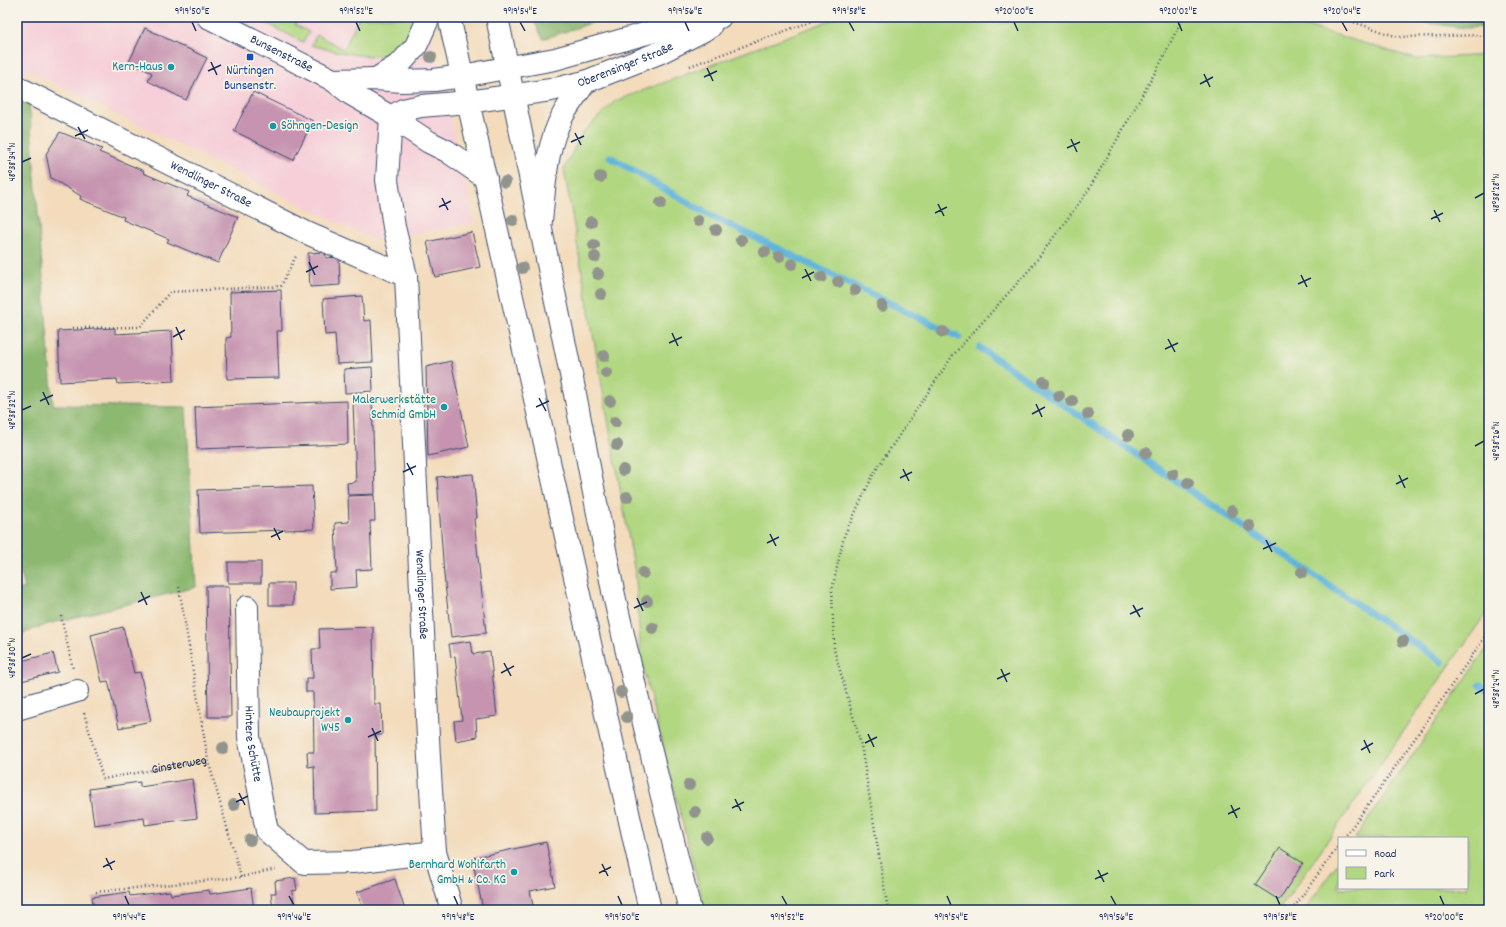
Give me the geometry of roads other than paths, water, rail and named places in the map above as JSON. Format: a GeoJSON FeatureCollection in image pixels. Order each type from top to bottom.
{"type":"FeatureCollection","features":[{"type":"Feature","properties":{"kind":"street","name":"Bunsenstraße"},"geometry":{"type":"LineString","coordinates":[[208,17],[333,80],[351,94],[391,117],[429,142],[447,151],[486,178]]}},
{"type":"Feature","properties":{"kind":"street"},"geometry":{"type":"LineString","coordinates":[[376,79],[400,64],[416,46],[429,17]]}},
{"type":"Feature","properties":{"kind":"street"},"geometry":{"type":"LineString","coordinates":[[450,17],[650,910]]}},
{"type":"Feature","properties":{"kind":"street"},"geometry":{"type":"LineString","coordinates":[[497,17],[574,389],[613,591],[690,910]]}},
{"type":"Feature","properties":{"kind":"street","name":"Oberensinger Straße"},"geometry":{"type":"LineString","coordinates":[[462,76],[555,59],[651,32],[720,17]]}},
{"type":"Feature","properties":{"kind":"street","name":"Oberensinger Straße"},"geometry":{"type":"LineString","coordinates":[[468,102],[551,90],[585,82],[660,52],[730,17]]}},
{"type":"Feature","properties":{"kind":"street","name":"Bunsenstraße"},"geometry":{"type":"LineString","coordinates":[[333,80],[376,79],[402,81],[434,80],[462,76]]}},
{"type":"Feature","properties":{"kind":"street"},"geometry":{"type":"LineString","coordinates":[[540,225],[546,170],[551,142],[563,114],[585,82]]}},
{"type":"Feature","properties":{"kind":"street","name":"Wendlinger Straße"},"geometry":{"type":"LineString","coordinates":[[17,87],[307,233],[406,276]]}},
{"type":"Feature","properties":{"kind":"street"},"geometry":{"type":"LineString","coordinates":[[391,117],[403,110],[468,102]]}},
{"type":"Feature","properties":{"kind":"street","name":"Wendlinger Straße"},"geometry":{"type":"LineString","coordinates":[[391,117],[387,180],[394,227],[406,276],[429,758],[435,852],[452,910]]}},
{"type":"Feature","properties":{"kind":"street","name":"Hintere Schütte"},"geometry":{"type":"LineString","coordinates":[[248,607],[249,737],[267,831],[304,863],[353,862],[435,852]]}},
{"type":"Feature","properties":{"kind":"street"},"geometry":{"type":"LineString","coordinates":[[17,709],[77,691]]}},
{"type":"Feature","properties":{"kind":"waterway"},"geometry":{"type":"LineString","coordinates":[[610,157],[711,216],[959,337]]}},
{"type":"Feature","properties":{"kind":"waterway"},"geometry":{"type":"LineString","coordinates":[[980,348],[1442,662]]}},
{"type":"Feature","properties":{"kind":"waterway"},"geometry":{"type":"LineString","coordinates":[[1480,685],[1489,691]]}},
{"type":"Feature","properties":{"kind":"place","name":"Nürtingen Bunsenstr."},"geometry":{"type":"Point","coordinates":[250,57]}},
{"type":"Feature","properties":{"kind":"place","name":"Kern-Haus"},"geometry":{"type":"Point","coordinates":[171,67]}},
{"type":"Feature","properties":{"kind":"place","name":"Söhngen-Design"},"geometry":{"type":"Point","coordinates":[273,126]}},
{"type":"Feature","properties":{"kind":"place","name":"Malerwerkstätte Schmid GmbH"},"geometry":{"type":"Point","coordinates":[444,407]}},
{"type":"Feature","properties":{"kind":"place","name":"Neubauprojekt W45"},"geometry":{"type":"Point","coordinates":[348,720]}},
{"type":"Feature","properties":{"kind":"place","name":"Bernhard Wohlfarth GmbH & Co. KG"},"geometry":{"type":"Point","coordinates":[514,872]}}]}
